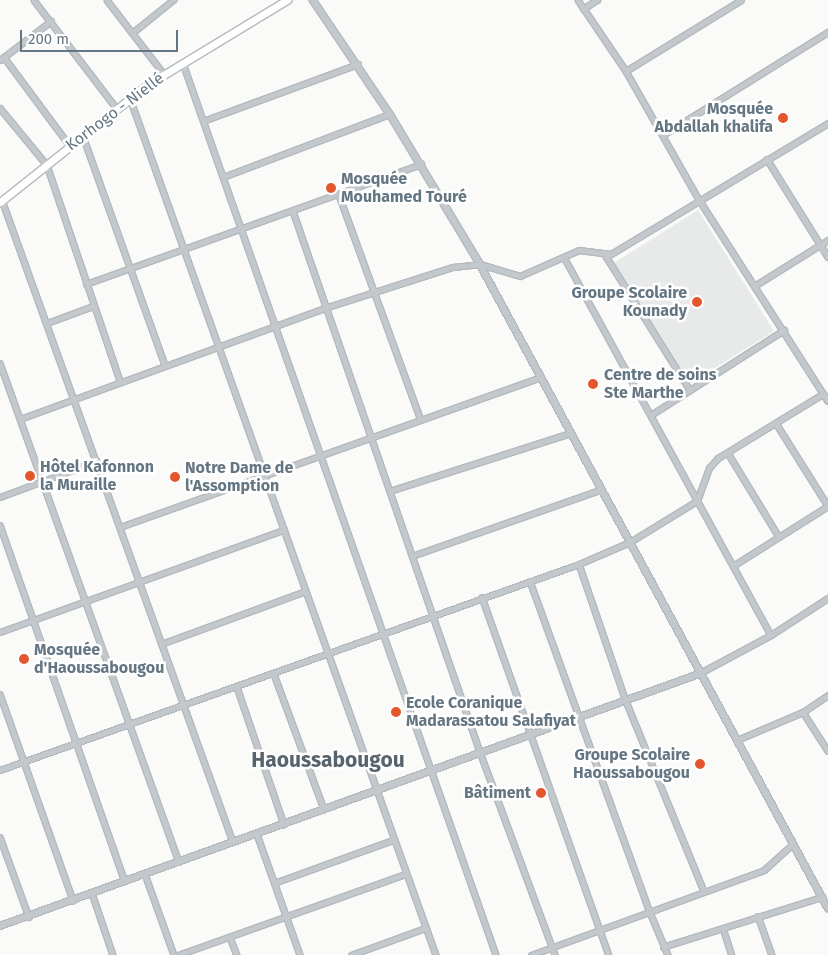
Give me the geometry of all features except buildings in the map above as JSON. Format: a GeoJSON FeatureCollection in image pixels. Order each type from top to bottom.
{"type":"FeatureCollection","features":[{"type":"Feature","properties":{"kind":"main road","name":"Korhogo - Niellé"},"geometry":{"type":"LineString","coordinates":[[1,201],[130,98],[164,74],[288,0]]}},
{"type":"Feature","properties":{"kind":"street"},"geometry":{"type":"LineString","coordinates":[[34,0],[117,109]]}},
{"type":"Feature","properties":{"kind":"street"},"geometry":{"type":"LineString","coordinates":[[107,0],[164,74]]}},
{"type":"Feature","properties":{"kind":"street"},"geometry":{"type":"LineString","coordinates":[[132,32],[173,0]]}},
{"type":"Feature","properties":{"kind":"street"},"geometry":{"type":"LineString","coordinates":[[313,0],[390,114],[480,264],[602,489],[699,674],[828,908]]}},
{"type":"Feature","properties":{"kind":"street"},"geometry":{"type":"LineString","coordinates":[[578,0],[626,71],[700,201],[756,284],[828,400]]}},
{"type":"Feature","properties":{"kind":"street"},"geometry":{"type":"LineString","coordinates":[[583,8],[597,0]]}},
{"type":"Feature","properties":{"kind":"street"},"geometry":{"type":"LineString","coordinates":[[626,71],[741,0]]}},
{"type":"Feature","properties":{"kind":"street"},"geometry":{"type":"LineString","coordinates":[[51,21],[2,59],[70,146]]}},
{"type":"Feature","properties":{"kind":"street"},"geometry":{"type":"LineString","coordinates":[[663,136],[828,32]]}},
{"type":"Feature","properties":{"kind":"street"},"geometry":{"type":"LineString","coordinates":[[183,63],[430,772],[496,955]]}},
{"type":"Feature","properties":{"kind":"street"},"geometry":{"type":"LineString","coordinates":[[203,121],[358,64]]}},
{"type":"Feature","properties":{"kind":"street"},"geometry":{"type":"LineString","coordinates":[[130,98],[266,475],[393,840],[436,955]]}},
{"type":"Feature","properties":{"kind":"street"},"geometry":{"type":"LineString","coordinates":[[0,108],[46,165],[120,381]]}},
{"type":"Feature","properties":{"kind":"street"},"geometry":{"type":"LineString","coordinates":[[223,176],[390,114]]}},
{"type":"Feature","properties":{"kind":"street"},"geometry":{"type":"LineString","coordinates":[[20,419],[120,381],[373,291],[466,263],[480,264],[520,276],[580,250],[611,254],[828,123]]}},
{"type":"Feature","properties":{"kind":"street"},"geometry":{"type":"LineString","coordinates":[[84,136],[165,365]]}},
{"type":"Feature","properties":{"kind":"street"},"geometry":{"type":"LineString","coordinates":[[767,159],[828,257]]}},
{"type":"Feature","properties":{"kind":"street"},"geometry":{"type":"LineString","coordinates":[[86,284],[339,195],[421,164]]}},
{"type":"Feature","properties":{"kind":"street"},"geometry":{"type":"LineString","coordinates":[[339,195],[421,420]]}},
{"type":"Feature","properties":{"kind":"street"},"geometry":{"type":"LineString","coordinates":[[1,201],[47,323],[233,842]]}},
{"type":"Feature","properties":{"kind":"street"},"geometry":{"type":"LineString","coordinates":[[293,211],[480,752],[555,955]]}},
{"type":"Feature","properties":{"kind":"street"},"geometry":{"type":"LineString","coordinates":[[756,284],[828,240]]}},
{"type":"Feature","properties":{"kind":"street"},"geometry":{"type":"LineString","coordinates":[[604,254],[690,390]]}},
{"type":"Feature","properties":{"kind":"street"},"geometry":{"type":"LineString","coordinates":[[564,258],[771,635]]}},
{"type":"Feature","properties":{"kind":"street"},"geometry":{"type":"LineString","coordinates":[[47,323],[93,306]]}},
{"type":"Feature","properties":{"kind":"street"},"geometry":{"type":"LineString","coordinates":[[651,415],[784,330]]}},
{"type":"Feature","properties":{"kind":"street"},"geometry":{"type":"LineString","coordinates":[[0,363],[179,862]]}},
{"type":"Feature","properties":{"kind":"street"},"geometry":{"type":"LineString","coordinates":[[120,527],[541,377]]}},
{"type":"Feature","properties":{"kind":"street"},"geometry":{"type":"LineString","coordinates":[[0,770],[274,674],[382,633],[578,564],[630,542],[697,501],[709,468],[728,452],[823,394]]}},
{"type":"Feature","properties":{"kind":"street"},"geometry":{"type":"LineString","coordinates":[[733,566],[828,506],[776,423]]}},
{"type":"Feature","properties":{"kind":"street"},"geometry":{"type":"LineString","coordinates":[[390,491],[570,433]]}},
{"type":"Feature","properties":{"kind":"street"},"geometry":{"type":"LineString","coordinates":[[728,452],[779,537]]}},
{"type":"Feature","properties":{"kind":"street"},"geometry":{"type":"LineString","coordinates":[[0,497],[97,462]]}},
{"type":"Feature","properties":{"kind":"street"},"geometry":{"type":"LineString","coordinates":[[412,556],[602,489]]}},
{"type":"Feature","properties":{"kind":"street"},"geometry":{"type":"LineString","coordinates":[[0,525],[125,881]]}},
{"type":"Feature","properties":{"kind":"street"},"geometry":{"type":"LineString","coordinates":[[0,632],[140,584],[284,530]]}},
{"type":"Feature","properties":{"kind":"street"},"geometry":{"type":"LineString","coordinates":[[578,564],[626,701],[704,892]]}},
{"type":"Feature","properties":{"kind":"street"},"geometry":{"type":"LineString","coordinates":[[530,581],[649,910],[668,955]]}},
{"type":"Feature","properties":{"kind":"street"},"geometry":{"type":"LineString","coordinates":[[162,644],[306,590]]}},
{"type":"Feature","properties":{"kind":"street"},"geometry":{"type":"LineString","coordinates":[[482,597],[529,735],[609,955]]}},
{"type":"Feature","properties":{"kind":"street"},"geometry":{"type":"LineString","coordinates":[[0,926],[699,674],[771,635],[828,598]]}},
{"type":"Feature","properties":{"kind":"street"},"geometry":{"type":"LineString","coordinates":[[274,674],[324,809]]}},
{"type":"Feature","properties":{"kind":"street"},"geometry":{"type":"LineString","coordinates":[[237,687],[284,824]]}},
{"type":"Feature","properties":{"kind":"street"},"geometry":{"type":"LineString","coordinates":[[0,694],[73,900]]}},
{"type":"Feature","properties":{"kind":"street"},"geometry":{"type":"LineString","coordinates":[[737,740],[803,712],[828,695]]}},
{"type":"Feature","properties":{"kind":"street"},"geometry":{"type":"LineString","coordinates":[[803,712],[828,751]]}},
{"type":"Feature","properties":{"kind":"street"},"geometry":{"type":"LineString","coordinates":[[257,834],[300,955]]}},
{"type":"Feature","properties":{"kind":"street"},"geometry":{"type":"LineString","coordinates":[[0,837],[29,917]]}},
{"type":"Feature","properties":{"kind":"street"},"geometry":{"type":"LineString","coordinates":[[274,883],[393,840]]}},
{"type":"Feature","properties":{"kind":"street"},"geometry":{"type":"LineString","coordinates":[[531,955],[649,910],[770,868],[793,844]]}},
{"type":"Feature","properties":{"kind":"street"},"geometry":{"type":"LineString","coordinates":[[145,874],[176,955],[406,874]]}},
{"type":"Feature","properties":{"kind":"street"},"geometry":{"type":"LineString","coordinates":[[92,893],[113,954],[107,955]]}},
{"type":"Feature","properties":{"kind":"street"},"geometry":{"type":"LineString","coordinates":[[663,947],[758,916],[822,898]]}},
{"type":"Feature","properties":{"kind":"street"},"geometry":{"type":"LineString","coordinates":[[758,916],[772,955]]}},
{"type":"Feature","properties":{"kind":"street"},"geometry":{"type":"LineString","coordinates":[[351,955],[425,928]]}},
{"type":"Feature","properties":{"kind":"street"},"geometry":{"type":"LineString","coordinates":[[723,928],[732,955]]}},
{"type":"Feature","properties":{"kind":"street"},"geometry":{"type":"LineString","coordinates":[[230,937],[236,955]]}},
{"type":"Feature","properties":{"kind":"shaded area","name":"Groupe Scolaire Kounady"},"geometry":{"type":"Polygon","coordinates":[[[698,210],[774,331],[690,384],[614,263],[698,210]]]}},
{"type":"Feature","properties":{"kind":"place","name":"Mosquée Abdallah khalifa"},"geometry":{"type":"Point","coordinates":[783,118]}},
{"type":"Feature","properties":{"kind":"place","name":"Mosquée Mouhamed Touré"},"geometry":{"type":"Point","coordinates":[331,188]}},
{"type":"Feature","properties":{"kind":"place","name":"Groupe Scolaire Kounady"},"geometry":{"type":"Point","coordinates":[697,302]}},
{"type":"Feature","properties":{"kind":"place","name":"Centre de soins Ste Marthe"},"geometry":{"type":"Point","coordinates":[593,384]}},
{"type":"Feature","properties":{"kind":"place","name":"Hôtel Kafonnon la Muraille"},"geometry":{"type":"Point","coordinates":[30,476]}},
{"type":"Feature","properties":{"kind":"place","name":"Notre Dame de l'Assomption"},"geometry":{"type":"Point","coordinates":[175,477]}},
{"type":"Feature","properties":{"kind":"place","name":"Mosquée d'Haoussabougou"},"geometry":{"type":"Point","coordinates":[24,659]}},
{"type":"Feature","properties":{"kind":"place","name":"Ecole Coranique Madarassatou Salafiyat"},"geometry":{"type":"Point","coordinates":[396,712]}},
{"type":"Feature","properties":{"kind":"place","name":"Groupe Scolaire Haoussabougou"},"geometry":{"type":"Point","coordinates":[700,764]}},
{"type":"Feature","properties":{"kind":"place","name":"Bâtiment"},"geometry":{"type":"Point","coordinates":[541,793]}},
{"type":"Feature","properties":{"kind":"district","name":"Haoussabougou"},"geometry":{"type":"Point","coordinates":[328,760]}}]}
